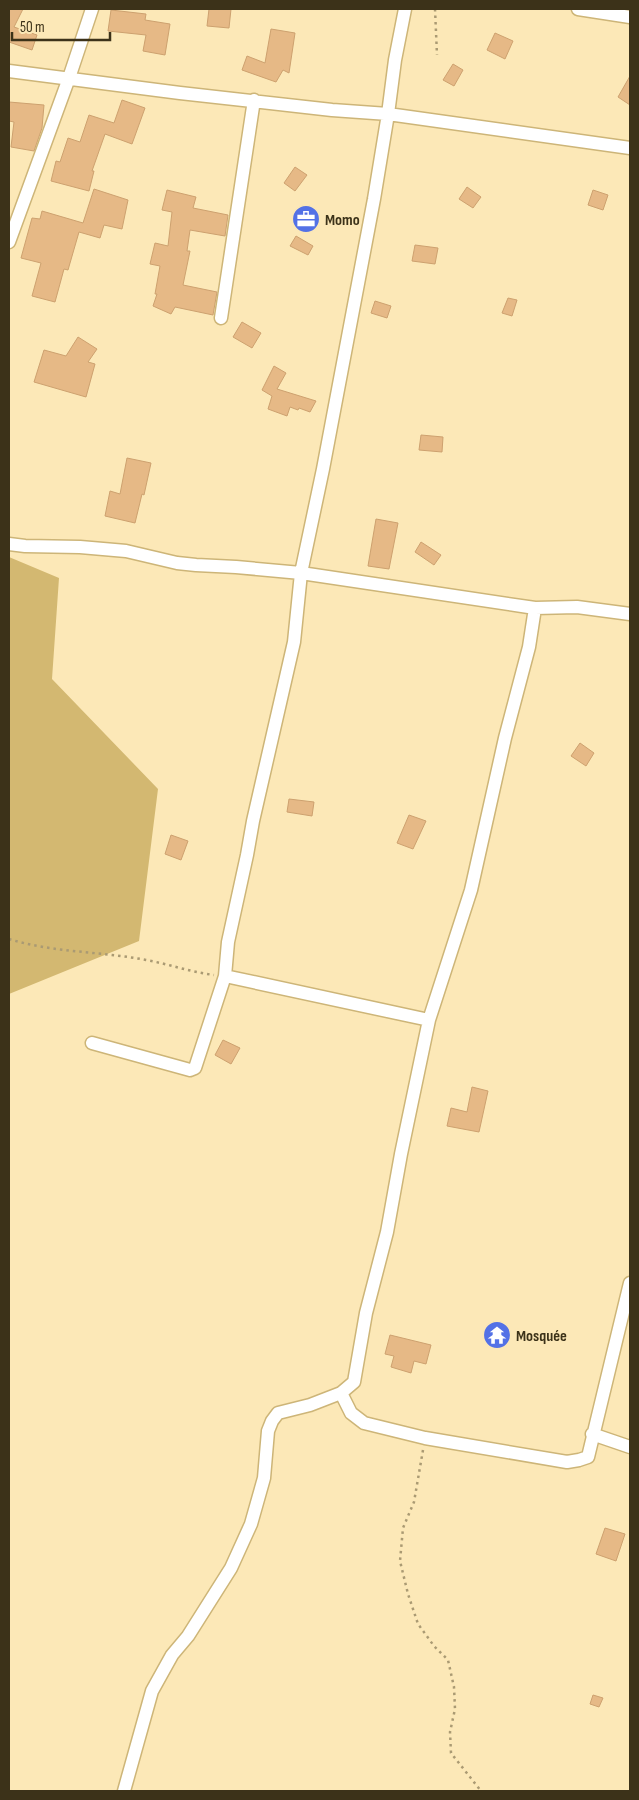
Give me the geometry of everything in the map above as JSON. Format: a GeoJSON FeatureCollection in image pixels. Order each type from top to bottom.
{"type":"FeatureCollection","features":[{"type":"Feature","properties":{"kind":"street"},"geometry":{"type":"LineString","coordinates":[[9,242],[92,9]]}},
{"type":"Feature","properties":{"kind":"street"},"geometry":{"type":"LineString","coordinates":[[92,1043],[190,1070],[195,1068],[225,976],[228,942],[247,855],[252,821],[294,642],[301,573],[327,450],[374,198],[404,9]]}},
{"type":"Feature","properties":{"kind":"street"},"geometry":{"type":"LineString","coordinates":[[578,9],[630,17]]}},
{"type":"Feature","properties":{"kind":"street"},"geometry":{"type":"LineString","coordinates":[[9,71],[332,110],[388,114],[630,148]]}},
{"type":"Feature","properties":{"kind":"street"},"geometry":{"type":"LineString","coordinates":[[222,318],[254,100]]}},
{"type":"Feature","properties":{"kind":"street"},"geometry":{"type":"LineString","coordinates":[[9,544],[126,551],[196,566],[236,567],[301,573],[535,608],[577,607],[630,614]]}},
{"type":"Feature","properties":{"kind":"street"},"geometry":{"type":"LineString","coordinates":[[124,1791],[152,1691],[172,1655],[188,1636],[232,1568],[251,1524],[264,1478],[268,1431],[272,1421],[278,1412],[310,1405],[340,1393],[354,1382],[366,1313],[388,1232],[401,1154],[430,1020],[471,890],[505,738],[529,647],[535,608]]}},
{"type":"Feature","properties":{"kind":"street"},"geometry":{"type":"LineString","coordinates":[[225,976],[430,1020]]}},
{"type":"Feature","properties":{"kind":"street"},"geometry":{"type":"LineString","coordinates":[[340,1393],[351,1413],[364,1423],[424,1438],[567,1462],[588,1457],[592,1434],[630,1283]]}},
{"type":"Feature","properties":{"kind":"street"},"geometry":{"type":"LineString","coordinates":[[592,1434],[630,1447]]}},
{"type":"Feature","properties":{"kind":"path"},"geometry":{"type":"LineString","coordinates":[[435,9],[437,56]]}},
{"type":"Feature","properties":{"kind":"path"},"geometry":{"type":"LineString","coordinates":[[9,940],[48,949],[146,960],[194,972],[225,976]]}},
{"type":"Feature","properties":{"kind":"path"},"geometry":{"type":"LineString","coordinates":[[424,1438],[414,1502],[403,1528],[400,1561],[418,1624],[434,1646],[448,1660],[454,1687],[455,1710],[450,1732],[451,1753],[481,1791]]}},
{"type":"Feature","properties":{"kind":"shaded area"},"geometry":{"type":"Polygon","coordinates":[[[9,557],[59,578],[52,679],[158,789],[139,941],[9,994],[9,557]]]}},
{"type":"Feature","properties":{"kind":"building"},"geometry":{"type":"Polygon","coordinates":[[[9,9],[23,9],[14,27],[37,35],[32,50],[9,42],[9,9]]]}},
{"type":"Feature","properties":{"kind":"building"},"geometry":{"type":"Polygon","coordinates":[[[209,9],[231,9],[229,28],[207,26],[209,9]]]}},
{"type":"Feature","properties":{"kind":"building"},"geometry":{"type":"Polygon","coordinates":[[[111,10],[146,14],[145,20],[170,24],[165,55],[143,51],[146,35],[108,31],[111,10]]]}},
{"type":"Feature","properties":{"kind":"building"},"geometry":{"type":"Polygon","coordinates":[[[271,29],[295,33],[289,73],[283,70],[276,82],[242,70],[247,56],[265,63],[271,29]]]}},
{"type":"Feature","properties":{"kind":"building"},"geometry":{"type":"Polygon","coordinates":[[[495,33],[513,41],[505,59],[487,50],[495,33]]]}},
{"type":"Feature","properties":{"kind":"building"},"geometry":{"type":"Polygon","coordinates":[[[453,64],[463,70],[454,86],[443,80],[453,64]]]}},
{"type":"Feature","properties":{"kind":"building"},"geometry":{"type":"Polygon","coordinates":[[[630,76],[630,105],[618,97],[630,76]]]}},
{"type":"Feature","properties":{"kind":"building"},"geometry":{"type":"Polygon","coordinates":[[[122,100],[145,108],[132,144],[105,134],[92,171],[94,171],[89,191],[51,181],[56,161],[60,162],[68,138],[80,142],[89,115],[114,123],[122,100]]]}},
{"type":"Feature","properties":{"kind":"building"},"geometry":{"type":"Polygon","coordinates":[[[9,102],[44,105],[42,128],[34,151],[11,147],[14,122],[9,121],[9,102]]]}},
{"type":"Feature","properties":{"kind":"building"},"geometry":{"type":"Polygon","coordinates":[[[295,167],[307,175],[295,191],[284,183],[295,167]]]}},
{"type":"Feature","properties":{"kind":"building"},"geometry":{"type":"Polygon","coordinates":[[[467,187],[481,197],[473,208],[459,199],[467,187]]]}},
{"type":"Feature","properties":{"kind":"building"},"geometry":{"type":"Polygon","coordinates":[[[94,189],[128,200],[122,229],[104,225],[100,238],[79,232],[68,270],[64,269],[55,302],[32,296],[41,263],[21,258],[32,218],[40,219],[42,211],[83,223],[94,189]]]}},
{"type":"Feature","properties":{"kind":"building"},"geometry":{"type":"Polygon","coordinates":[[[167,190],[196,197],[193,208],[228,215],[225,236],[190,230],[187,251],[190,251],[183,285],[217,292],[213,315],[175,307],[171,314],[153,306],[157,294],[155,294],[160,266],[150,264],[155,243],[168,246],[172,212],[162,210],[167,190]]]}},
{"type":"Feature","properties":{"kind":"building"},"geometry":{"type":"Polygon","coordinates":[[[593,190],[608,195],[603,210],[588,205],[593,190]]]}},
{"type":"Feature","properties":{"kind":"building"},"geometry":{"type":"Polygon","coordinates":[[[296,236],[313,246],[308,255],[290,246],[296,236]]]}},
{"type":"Feature","properties":{"kind":"building"},"geometry":{"type":"Polygon","coordinates":[[[415,245],[438,248],[435,264],[412,261],[415,245]]]}},
{"type":"Feature","properties":{"kind":"building"},"geometry":{"type":"Polygon","coordinates":[[[508,298],[517,300],[512,316],[502,313],[508,298]]]}},
{"type":"Feature","properties":{"kind":"building"},"geometry":{"type":"Polygon","coordinates":[[[375,301],[391,306],[387,318],[371,313],[375,301]]]}},
{"type":"Feature","properties":{"kind":"building"},"geometry":{"type":"Polygon","coordinates":[[[242,322],[261,333],[252,348],[233,337],[242,322]]]}},
{"type":"Feature","properties":{"kind":"building"},"geometry":{"type":"Polygon","coordinates":[[[78,337],[97,349],[88,362],[95,364],[86,397],[34,382],[44,350],[66,356],[78,337]]]}},
{"type":"Feature","properties":{"kind":"building"},"geometry":{"type":"Polygon","coordinates":[[[274,366],[286,373],[277,389],[316,401],[310,412],[290,407],[287,416],[268,409],[272,396],[262,390],[274,366]]]}},
{"type":"Feature","properties":{"kind":"building"},"geometry":{"type":"Polygon","coordinates":[[[421,435],[443,437],[442,452],[419,450],[421,435]]]}},
{"type":"Feature","properties":{"kind":"building"},"geometry":{"type":"Polygon","coordinates":[[[127,458],[151,463],[135,523],[105,516],[110,491],[120,494],[127,458]]]}},
{"type":"Feature","properties":{"kind":"building"},"geometry":{"type":"Polygon","coordinates":[[[376,519],[398,523],[389,569],[368,566],[376,519]]]}},
{"type":"Feature","properties":{"kind":"building"},"geometry":{"type":"Polygon","coordinates":[[[421,542],[441,555],[434,565],[415,552],[421,542]]]}},
{"type":"Feature","properties":{"kind":"building"},"geometry":{"type":"Polygon","coordinates":[[[580,743],[594,753],[586,766],[571,756],[580,743]]]}},
{"type":"Feature","properties":{"kind":"building"},"geometry":{"type":"Polygon","coordinates":[[[289,799],[314,802],[312,816],[287,812],[289,799]]]}},
{"type":"Feature","properties":{"kind":"building"},"geometry":{"type":"Polygon","coordinates":[[[409,815],[426,821],[413,849],[397,843],[409,815]]]}},
{"type":"Feature","properties":{"kind":"building"},"geometry":{"type":"Polygon","coordinates":[[[171,835],[188,841],[181,860],[165,854],[171,835]]]}},
{"type":"Feature","properties":{"kind":"building"},"geometry":{"type":"Polygon","coordinates":[[[223,1040],[240,1048],[231,1064],[215,1055],[223,1040]]]}},
{"type":"Feature","properties":{"kind":"building"},"geometry":{"type":"Polygon","coordinates":[[[472,1087],[488,1091],[479,1132],[447,1126],[451,1108],[467,1112],[472,1087]]]}},
{"type":"Feature","properties":{"kind":"building"},"geometry":{"type":"Polygon","coordinates":[[[390,1335],[431,1345],[426,1364],[414,1361],[411,1373],[391,1367],[394,1356],[385,1354],[390,1335]]]}},
{"type":"Feature","properties":{"kind":"building"},"geometry":{"type":"Polygon","coordinates":[[[605,1528],[625,1534],[616,1561],[596,1554],[605,1528]]]}},
{"type":"Feature","properties":{"kind":"building"},"geometry":{"type":"Polygon","coordinates":[[[593,1695],[603,1698],[599,1707],[590,1704],[593,1695]]]}},
{"type":"Feature","properties":{"kind":"place","name":"Momo"},"geometry":{"type":"Point","coordinates":[306,219]}},
{"type":"Feature","properties":{"kind":"place","name":"Mosquée"},"geometry":{"type":"Point","coordinates":[497,1335]}}]}
